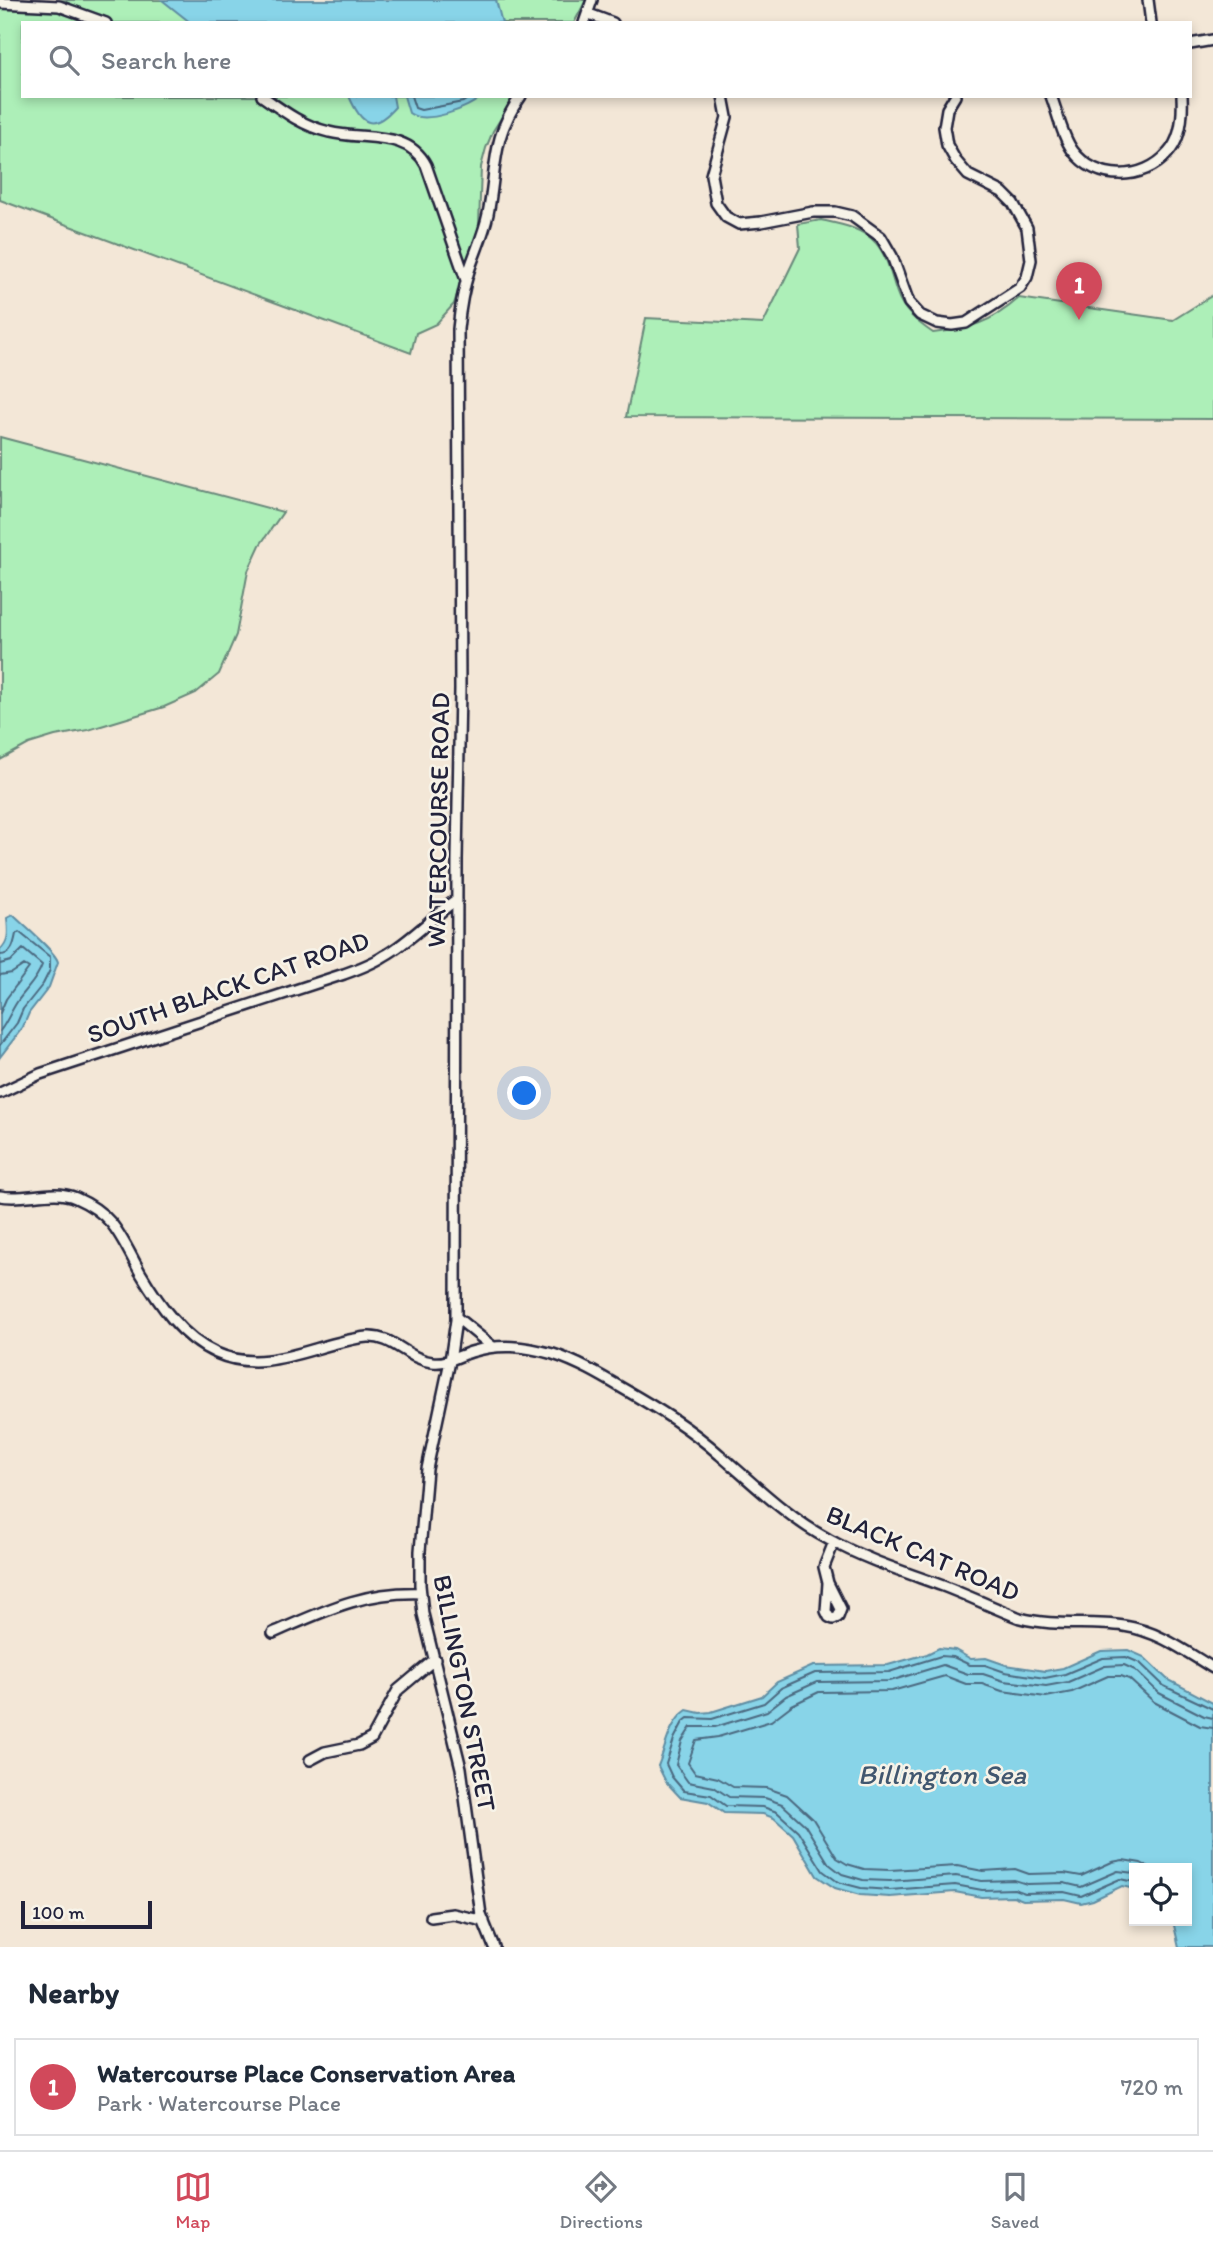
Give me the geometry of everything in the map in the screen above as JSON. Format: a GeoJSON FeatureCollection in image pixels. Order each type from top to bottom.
{"type":"FeatureCollection","features":[{"type":"Feature","properties":{"kind":"street"},"geometry":{"type":"LineString","coordinates":[[586,18],[592,0]]}},
{"type":"Feature","properties":{"kind":"street"},"geometry":{"type":"LineString","coordinates":[[1149,0],[1151,21]]}},
{"type":"Feature","properties":{"kind":"street"},"geometry":{"type":"LineString","coordinates":[[0,2],[59,6],[100,21]]}},
{"type":"Feature","properties":{"kind":"street"},"geometry":{"type":"LineString","coordinates":[[1192,44],[1213,40]]}},
{"type":"Feature","properties":{"kind":"street"},"geometry":{"type":"LineString","coordinates":[[265,98],[311,127],[330,133],[404,142],[420,153],[466,280]]}},
{"type":"Feature","properties":{"kind":"street","name":"WATERCOURSE ROAD"},"geometry":{"type":"LineString","coordinates":[[450,1361],[456,1317],[460,689],[458,330],[466,280],[487,216],[501,132],[510,111],[520,98]]}},
{"type":"Feature","properties":{"kind":"street"},"geometry":{"type":"LineString","coordinates":[[723,98],[727,117],[711,175],[716,203],[726,217],[739,224],[813,212],[835,212],[852,216],[881,237],[892,256],[909,303],[920,315],[937,323],[952,325],[967,323],[1020,288],[1027,277],[1031,260],[1027,228],[1013,203],[1002,192],[968,175],[947,145],[944,127],[947,109],[954,98]]}},
{"type":"Feature","properties":{"kind":"street"},"geometry":{"type":"LineString","coordinates":[[1052,98],[1073,152],[1095,168],[1121,175],[1148,169],[1169,152],[1181,127],[1181,98]]}},
{"type":"Feature","properties":{"kind":"street","name":"SOUTH BLACK CAT ROAD"},"geometry":{"type":"LineString","coordinates":[[0,1093],[40,1074],[344,974],[383,957],[407,941],[457,899]]}},
{"type":"Feature","properties":{"kind":"street","name":"BLACK CAT ROAD"},"geometry":{"type":"LineString","coordinates":[[0,1196],[64,1194],[99,1210],[117,1228],[146,1282],[182,1331],[200,1345],[232,1359],[266,1360],[288,1357],[353,1339],[372,1337],[382,1338],[400,1346],[411,1357],[432,1362],[450,1361],[493,1346],[525,1347],[554,1355],[579,1364],[663,1410],[780,1507],[834,1542],[1020,1618],[1035,1622],[1121,1626],[1151,1633],[1167,1639],[1213,1668]]}},
{"type":"Feature","properties":{"kind":"street"},"geometry":{"type":"LineString","coordinates":[[456,1317],[493,1346]]}},
{"type":"Feature","properties":{"kind":"street","name":"BILLINGTON STREET"},"geometry":{"type":"LineString","coordinates":[[450,1361],[427,1469],[420,1551],[421,1593],[423,1614],[461,1768],[475,1878],[484,1921],[494,1947]]}},
{"type":"Feature","properties":{"kind":"street"},"geometry":{"type":"LineString","coordinates":[[828,1583],[824,1567],[834,1542]]}},
{"type":"Feature","properties":{"kind":"street"},"geometry":{"type":"LineString","coordinates":[[272,1633],[310,1616],[372,1595],[393,1592],[421,1593]]}},
{"type":"Feature","properties":{"kind":"street"},"geometry":{"type":"LineString","coordinates":[[310,1760],[325,1752],[359,1745],[372,1738],[398,1690],[435,1659]]}},
{"type":"Feature","properties":{"kind":"street"},"geometry":{"type":"LineString","coordinates":[[431,1917],[453,1914],[484,1921]]}},
{"type":"Feature","properties":{"kind":"green space"},"geometry":{"type":"Polygon","coordinates":[[[0,0],[586,0],[575,21],[21,21],[21,98],[514,98],[493,131],[486,148],[481,167],[479,226],[454,304],[436,324],[416,333],[411,353],[0,200],[0,0]]]}},
{"type":"Feature","properties":{"kind":"green space"},"geometry":{"type":"Polygon","coordinates":[[[821,220],[858,230],[876,243],[886,260],[903,305],[933,333],[958,329],[989,319],[1019,298],[1173,320],[1213,295],[1213,419],[626,417],[646,318],[763,324],[800,248],[798,224],[821,220]]]}},
{"type":"Feature","properties":{"kind":"green space"},"geometry":{"type":"Polygon","coordinates":[[[0,437],[283,512],[260,545],[248,571],[236,635],[219,674],[196,693],[164,707],[29,744],[0,760],[0,437]]]}},
{"type":"Feature","properties":{"kind":"water"},"geometry":{"type":"Polygon","coordinates":[[[162,0],[496,0],[501,21],[188,21],[162,0]]]}},
{"type":"Feature","properties":{"kind":"water"},"geometry":{"type":"Polygon","coordinates":[[[350,98],[393,98],[395,107],[380,120],[368,122],[358,113],[350,98]]]}},
{"type":"Feature","properties":{"kind":"water"},"geometry":{"type":"Polygon","coordinates":[[[405,98],[480,98],[447,114],[425,117],[409,113],[405,98]]]}},
{"type":"Feature","properties":{"kind":"water"},"geometry":{"type":"Polygon","coordinates":[[[13,915],[46,945],[58,962],[49,987],[0,1057],[0,950],[7,939],[7,918],[13,915]]]}},
{"type":"Feature","properties":{"kind":"water","name":"Billington Sea"},"geometry":{"type":"Polygon","coordinates":[[[939,1648],[955,1650],[971,1659],[986,1658],[1006,1665],[1045,1671],[1063,1668],[1101,1651],[1128,1650],[1144,1657],[1167,1679],[1213,1703],[1213,1947],[1179,1947],[1174,1926],[1192,1926],[1192,1863],[1129,1863],[1129,1888],[1122,1886],[1081,1903],[1064,1899],[981,1897],[955,1892],[890,1897],[860,1895],[835,1888],[817,1876],[793,1835],[774,1818],[763,1814],[724,1813],[708,1802],[680,1797],[666,1782],[658,1766],[672,1728],[687,1710],[711,1712],[762,1696],[777,1682],[813,1666],[888,1665],[939,1648]]]}},
{"type":"Feature","properties":{"kind":"place","name":"Watercourse Place Conservation Area"},"geometry":{"type":"Point","coordinates":[1079,320]}}]}
